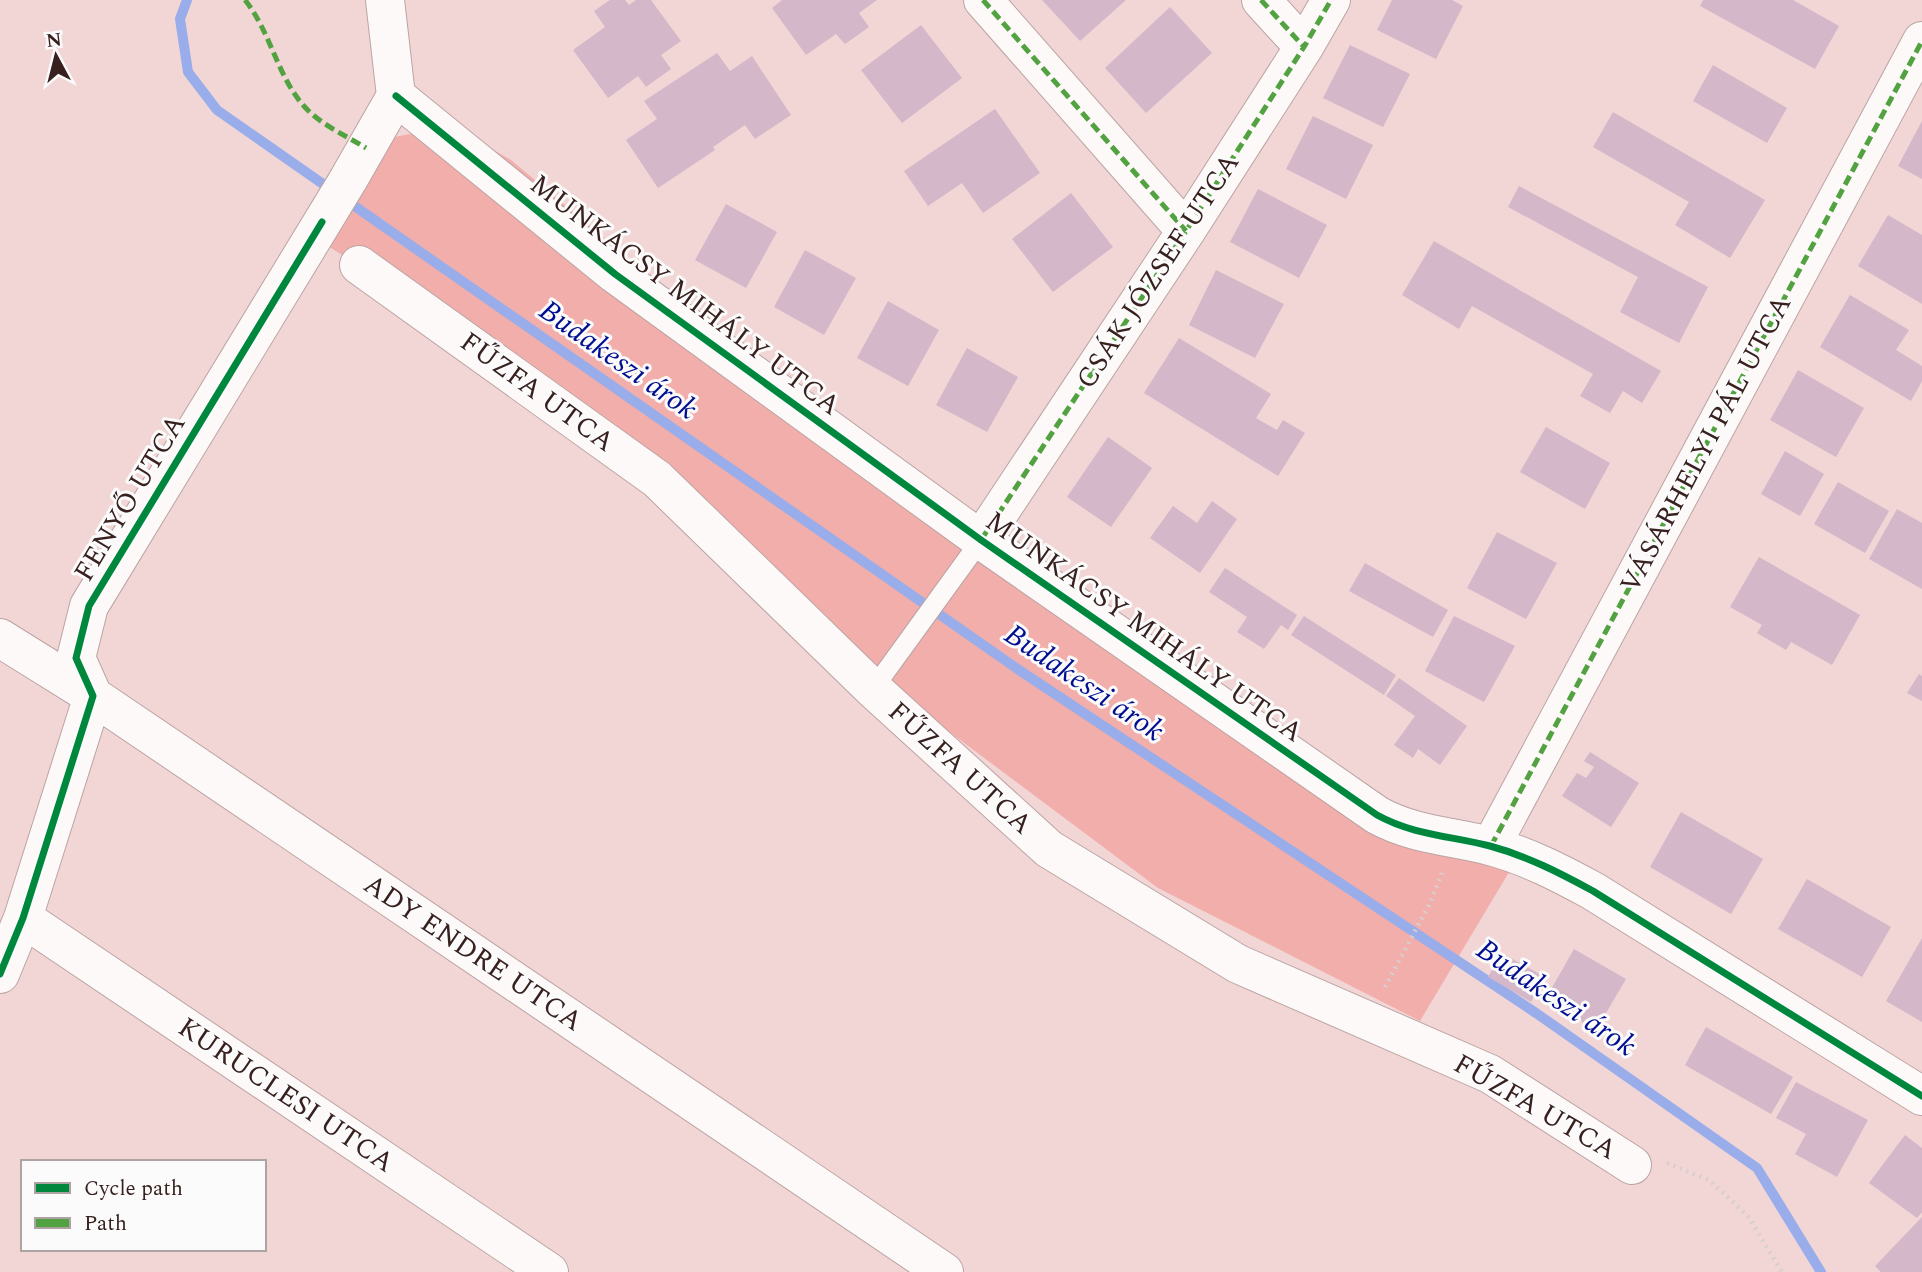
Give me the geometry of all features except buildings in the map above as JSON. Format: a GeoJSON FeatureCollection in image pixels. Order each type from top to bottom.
{"type":"FeatureCollection","features":[{"type":"Feature","properties":{"kind":"street"},"geometry":{"type":"LineString","coordinates":[[384,0],[396,96]]}},
{"type":"Feature","properties":{"kind":"street"},"geometry":{"type":"LineString","coordinates":[[984,0],[1186,231]]}},
{"type":"Feature","properties":{"kind":"street"},"geometry":{"type":"LineString","coordinates":[[1261,0],[1304,47]]}},
{"type":"Feature","properties":{"kind":"street","name":"CSÁK JÓZSEF UTCA"},"geometry":{"type":"LineString","coordinates":[[981,540],[1186,231],[1304,47],[1331,0]]}},
{"type":"Feature","properties":{"kind":"street","name":"VÁSÁRHELYI PÁL UTCA"},"geometry":{"type":"LineString","coordinates":[[1491,846],[1922,41]]}},
{"type":"Feature","properties":{"kind":"street","name":"FENYŐ UTCA"},"geometry":{"type":"LineString","coordinates":[[93,696],[76,658],[89,606],[348,180],[396,96]]}},
{"type":"Feature","properties":{"kind":"street","name":"MUNKÁCSY MIHÁLY UTCA"},"geometry":{"type":"LineString","coordinates":[[396,96],[615,274],[981,540],[1377,814],[1407,829],[1491,846],[1536,862],[1593,891],[1922,1096]]}},
{"type":"Feature","properties":{"kind":"street","name":"FŰZFA UTCA"},"geometry":{"type":"LineString","coordinates":[[359,265],[657,479],[873,689],[1049,849],[1238,964],[1490,1074],[1632,1165]]}},
{"type":"Feature","properties":{"kind":"street","name":"ADY ENDRE UTCA"},"geometry":{"type":"LineString","coordinates":[[0,638],[93,696],[944,1272]]}},
{"type":"Feature","properties":{"kind":"street"},"geometry":{"type":"LineString","coordinates":[[0,974],[23,918],[93,696]]}},
{"type":"Feature","properties":{"kind":"street","name":"KURUCLESI UTCA"},"geometry":{"type":"LineString","coordinates":[[23,918],[549,1272]]}},
{"type":"Feature","properties":{"kind":"lane"},"geometry":{"type":"LineString","coordinates":[[873,689],[981,540]]}},
{"type":"Feature","properties":{"kind":"path"},"geometry":{"type":"LineString","coordinates":[[1367,1020],[1429,905]]}},
{"type":"Feature","properties":{"kind":"path"},"geometry":{"type":"LineString","coordinates":[[1632,1165],[1653,1157],[1709,1180],[1748,1216],[1782,1272]]}},
{"type":"Feature","properties":{"kind":"shaded area"},"geometry":{"type":"Polygon","coordinates":[[[452,126],[511,160],[848,441],[1336,781],[1518,857],[1420,1021],[1158,888],[884,683],[542,377],[321,242],[384,139],[452,126]]]}},
{"type":"Feature","properties":{"kind":"waterway","name":"Budakeszi árok"},"geometry":{"type":"LineString","coordinates":[[187,0],[180,19],[188,72],[217,110],[1019,670],[1536,1013],[1757,1168],[1821,1272]]}},
{"type":"Feature","properties":{"kind":"marked path"},"geometry":{"type":"LineString","coordinates":[[245,0],[261,25],[286,80],[303,105],[324,124],[366,148]]}},
{"type":"Feature","properties":{"kind":"marked path"},"geometry":{"type":"LineString","coordinates":[[983,0],[1186,231]]}},
{"type":"Feature","properties":{"kind":"marked path"},"geometry":{"type":"LineString","coordinates":[[1261,0],[1304,47]]}},
{"type":"Feature","properties":{"kind":"marked path"},"geometry":{"type":"LineString","coordinates":[[981,540],[1186,231],[1304,47],[1331,0]]}},
{"type":"Feature","properties":{"kind":"marked path"},"geometry":{"type":"LineString","coordinates":[[1491,846],[1922,41]]}},
{"type":"Feature","properties":{"kind":"cycle path"},"geometry":{"type":"LineString","coordinates":[[396,96],[615,274],[981,540],[1377,815],[1418,831],[1504,850],[1568,878],[1922,1096]]}},
{"type":"Feature","properties":{"kind":"cycle path"},"geometry":{"type":"LineString","coordinates":[[0,974],[23,918],[93,696],[76,658],[89,606],[322,222]]}}]}
